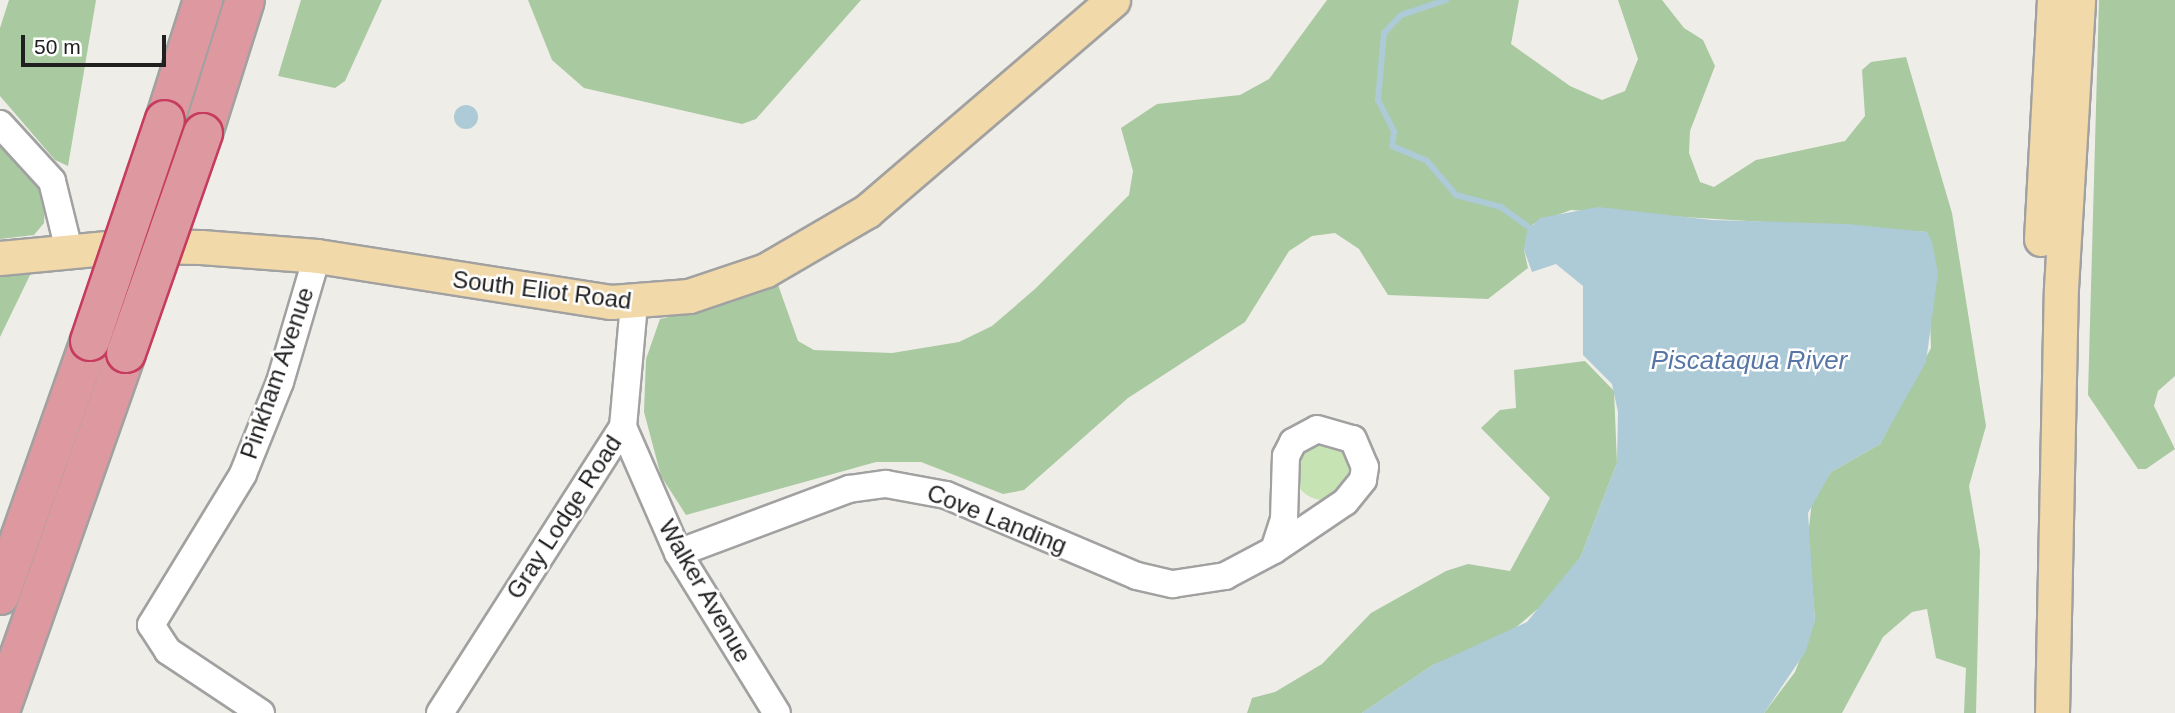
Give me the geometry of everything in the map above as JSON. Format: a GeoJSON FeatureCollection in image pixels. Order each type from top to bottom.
{"type":"FeatureCollection","features":[{"type":"Feature","properties":{"kind":"highway"},"geometry":{"type":"LineString","coordinates":[[0,596],[203,0]]}},
{"type":"Feature","properties":{"kind":"highway"},"geometry":{"type":"LineString","coordinates":[[0,711],[245,0]]}},
{"type":"Feature","properties":{"kind":"main road","name":"South Eliot Road"},"geometry":{"type":"LineString","coordinates":[[0,258],[69,250],[201,247],[317,256],[634,303],[726,285],[837,231],[1113,0]]}},
{"type":"Feature","properties":{"kind":"main road"},"geometry":{"type":"LineString","coordinates":[[2030,713],[2043,153],[2054,0]]}},
{"type":"Feature","properties":{"kind":"main road"},"geometry":{"type":"LineString","coordinates":[[2052,713],[2061,288],[2078,0]]}},
{"type":"Feature","properties":{"kind":"street"},"geometry":{"type":"LineString","coordinates":[[0,124],[52,181],[69,250]]}},
{"type":"Feature","properties":{"kind":"street","name":"Pinkham Avenue"},"geometry":{"type":"LineString","coordinates":[[261,713],[168,652],[151,633],[153,617],[243,474],[280,382],[317,256]]}},
{"type":"Feature","properties":{"kind":"street","name":"Gray Lodge Road"},"geometry":{"type":"LineString","coordinates":[[440,713],[623,427],[634,303]]}},
{"type":"Feature","properties":{"kind":"street","name":"Walker Avenue"},"geometry":{"type":"LineString","coordinates":[[623,427],[678,553],[777,713]]}},
{"type":"Feature","properties":{"kind":"street","name":"Cove Landing"},"geometry":{"type":"LineString","coordinates":[[678,553],[849,489],[886,484],[946,495],[1164,582],[1216,578],[1274,550],[1359,490],[1365,467],[1353,439],[1317,429],[1293,442],[1283,468],[1284,519],[1274,550]]}},
{"type":"Feature","properties":{"kind":"green space"},"geometry":{"type":"Polygon","coordinates":[[[9,0],[96,0],[68,166],[55,160],[0,96],[0,28],[9,0]]]}},
{"type":"Feature","properties":{"kind":"green space"},"geometry":{"type":"Polygon","coordinates":[[[301,0],[382,0],[345,81],[335,88],[278,76],[301,0]]]}},
{"type":"Feature","properties":{"kind":"green space"},"geometry":{"type":"Polygon","coordinates":[[[528,0],[861,0],[756,119],[742,124],[584,88],[552,60],[528,0]]]}},
{"type":"Feature","properties":{"kind":"green space"},"geometry":{"type":"Polygon","coordinates":[[[1327,0],[1519,0],[1511,44],[1570,86],[1602,100],[1625,91],[1638,59],[1618,0],[1662,0],[1684,28],[1703,40],[1715,66],[1690,131],[1689,153],[1700,182],[1714,187],[1756,160],[1845,141],[1865,116],[1862,70],[1871,62],[1906,57],[1952,213],[1986,426],[1969,486],[1980,551],[1976,713],[1964,713],[1966,668],[1936,658],[1927,609],[1912,612],[1883,637],[1842,713],[1764,713],[1795,672],[1815,620],[1808,536],[1812,501],[1831,472],[1880,444],[1931,348],[1927,232],[1571,210],[1533,224],[1524,250],[1528,268],[1488,299],[1388,295],[1359,249],[1335,233],[1312,236],[1289,251],[1245,322],[1128,398],[1024,490],[1003,494],[921,462],[876,462],[686,515],[661,476],[644,412],[646,359],[660,319],[733,302],[777,282],[798,341],[814,350],[892,353],[959,342],[992,326],[1035,289],[1129,195],[1133,171],[1121,128],[1157,104],[1240,95],[1269,79],[1327,0]]]}},
{"type":"Feature","properties":{"kind":"green space"},"geometry":{"type":"Polygon","coordinates":[[[2099,0],[2175,0],[2175,376],[2158,391],[2154,406],[2175,449],[2146,469],[2138,469],[2088,395],[2099,0]]]}},
{"type":"Feature","properties":{"kind":"green space"},"geometry":{"type":"Polygon","coordinates":[[[0,141],[46,193],[44,223],[34,235],[0,239],[0,141]]]}},
{"type":"Feature","properties":{"kind":"green space"},"geometry":{"type":"Polygon","coordinates":[[[27,269],[31,273],[0,337],[0,273],[27,269]]]}},
{"type":"Feature","properties":{"kind":"green space"},"geometry":{"type":"Polygon","coordinates":[[[1585,361],[1614,391],[1617,463],[1581,556],[1551,598],[1508,634],[1433,665],[1362,713],[1247,713],[1252,698],[1275,692],[1322,664],[1371,613],[1446,571],[1468,564],[1510,571],[1550,498],[1481,428],[1500,410],[1516,408],[1514,370],[1585,361]]]}},
{"type":"Feature","properties":{"kind":"green space"},"geometry":{"type":"Polygon","coordinates":[[[1323,442],[1334,444],[1347,455],[1352,471],[1350,482],[1339,495],[1323,500],[1312,498],[1299,487],[1294,471],[1296,460],[1307,447],[1323,442]]]}},
{"type":"Feature","properties":{"kind":"water"},"geometry":{"type":"Polygon","coordinates":[[[461,105],[471,105],[478,112],[478,122],[471,129],[461,129],[454,122],[454,112],[461,105]]]}},
{"type":"Feature","properties":{"kind":"water","name":"Piscataqua River"},"geometry":{"type":"Polygon","coordinates":[[[1598,207],[1712,220],[1847,224],[1927,232],[1932,242],[1938,273],[1926,362],[1880,444],[1831,472],[1808,513],[1815,620],[1806,651],[1764,713],[1362,713],[1433,665],[1527,622],[1581,556],[1617,463],[1618,412],[1612,384],[1583,355],[1583,286],[1556,264],[1532,272],[1524,250],[1527,231],[1540,218],[1598,207]]]}},
{"type":"Feature","properties":{"kind":"waterway"},"geometry":{"type":"LineString","coordinates":[[1446,0],[1401,15],[1384,33],[1378,100],[1394,132],[1392,146],[1427,161],[1456,195],[1501,207],[1530,228]]}}]}
